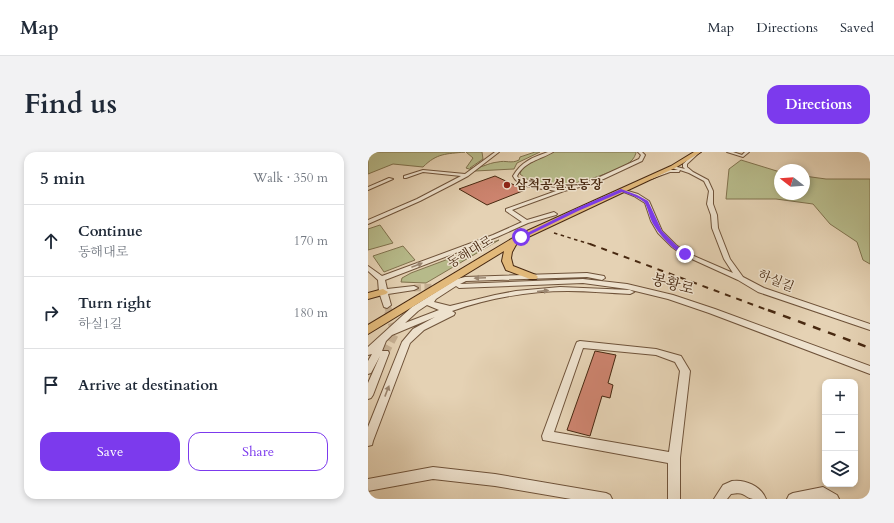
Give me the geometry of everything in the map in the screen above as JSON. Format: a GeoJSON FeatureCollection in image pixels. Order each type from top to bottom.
{"type":"FeatureCollection","features":[{"type":"Feature","properties":{"kind":"main road","name":"동해대로"},"geometry":{"type":"LineString","coordinates":[[368,330],[515,241],[577,210],[649,179],[690,152]]}},
{"type":"Feature","properties":{"kind":"main road","name":"동해대로"},"geometry":{"type":"LineString","coordinates":[[368,323],[487,249],[554,214],[670,166],[698,152]]}},
{"type":"Feature","properties":{"kind":"main road"},"geometry":{"type":"LineString","coordinates":[[515,241],[506,253],[505,260],[509,268],[533,277]]}},
{"type":"Feature","properties":{"kind":"main road"},"geometry":{"type":"LineString","coordinates":[[368,295],[383,292]]}},
{"type":"Feature","properties":{"kind":"street"},"geometry":{"type":"LineString","coordinates":[[368,222],[408,205],[466,175],[497,152]]}},
{"type":"Feature","properties":{"kind":"street"},"geometry":{"type":"LineString","coordinates":[[551,152],[526,164],[517,171],[515,176],[517,180],[526,184],[561,190]]}},
{"type":"Feature","properties":{"kind":"street"},"geometry":{"type":"LineString","coordinates":[[526,222],[508,210],[561,190],[593,182],[641,160],[643,155],[640,152]]}},
{"type":"Feature","properties":{"kind":"street"},"geometry":{"type":"LineString","coordinates":[[693,174],[685,167],[685,164],[698,152]]}},
{"type":"Feature","properties":{"kind":"street"},"geometry":{"type":"LineString","coordinates":[[728,152],[743,156],[747,152]]}},
{"type":"Feature","properties":{"kind":"street","name":"하실길"},"geometry":{"type":"LineString","coordinates":[[670,166],[706,180],[710,191],[710,204],[714,215],[715,228],[727,259],[741,279],[761,290],[870,327]]}},
{"type":"Feature","properties":{"kind":"street"},"geometry":{"type":"LineString","coordinates":[[406,177],[423,171],[466,175]]}},
{"type":"Feature","properties":{"kind":"street"},"geometry":{"type":"LineString","coordinates":[[649,179],[669,171],[693,174]]}},
{"type":"Feature","properties":{"kind":"street"},"geometry":{"type":"LineString","coordinates":[[368,189],[390,180]]}},
{"type":"Feature","properties":{"kind":"street"},"geometry":{"type":"LineString","coordinates":[[621,190],[636,195],[647,202],[660,232],[674,246],[685,254],[741,279]]}},
{"type":"Feature","properties":{"kind":"street"},"geometry":{"type":"LineString","coordinates":[[381,279],[495,236],[526,222],[554,214]]}},
{"type":"Feature","properties":{"kind":"street"},"geometry":{"type":"LineString","coordinates":[[368,268],[381,279],[387,305]]}},
{"type":"Feature","properties":{"kind":"street"},"geometry":{"type":"LineString","coordinates":[[368,352],[402,319],[434,297],[465,279],[587,274],[661,294]]}},
{"type":"Feature","properties":{"kind":"street","name":"봉황로"},"geometry":{"type":"LineString","coordinates":[[459,286],[584,281],[661,294],[692,303],[870,370]]}},
{"type":"Feature","properties":{"kind":"street"},"geometry":{"type":"LineString","coordinates":[[383,292],[414,288]]}},
{"type":"Feature","properties":{"kind":"street"},"geometry":{"type":"LineString","coordinates":[[368,344],[432,314],[475,301],[518,293],[560,289],[661,294]]}},
{"type":"Feature","properties":{"kind":"street"},"geometry":{"type":"LineString","coordinates":[[368,441],[404,347],[414,331],[421,326],[455,311],[518,293]]}},
{"type":"Feature","properties":{"kind":"street"},"geometry":{"type":"LineString","coordinates":[[434,297],[429,304],[432,306],[453,307]]}},
{"type":"Feature","properties":{"kind":"street"},"geometry":{"type":"LineString","coordinates":[[368,370],[385,336]]}},
{"type":"Feature","properties":{"kind":"street"},"geometry":{"type":"LineString","coordinates":[[674,458],[547,436],[580,344],[656,352],[678,360],[685,371],[674,458],[674,499]]}},
{"type":"Feature","properties":{"kind":"street"},"geometry":{"type":"LineString","coordinates":[[368,395],[385,353]]}},
{"type":"Feature","properties":{"kind":"street"},"geometry":{"type":"LineString","coordinates":[[368,485],[433,473],[495,480],[606,499]]}},
{"type":"Feature","properties":{"kind":"street"},"geometry":{"type":"LineString","coordinates":[[720,499],[727,489],[738,486],[749,490],[760,499]]}},
{"type":"Feature","properties":{"kind":"street"},"geometry":{"type":"LineString","coordinates":[[793,499],[823,493],[833,499]]}},
{"type":"Feature","properties":{"kind":"green space"},"geometry":{"type":"Polygon","coordinates":[[[368,152],[465,152],[442,155],[428,162],[423,167],[393,164],[368,174],[368,152]]]}},
{"type":"Feature","properties":{"kind":"green space"},"geometry":{"type":"Polygon","coordinates":[[[466,152],[482,152],[483,159],[470,168],[474,168],[494,163],[516,161],[519,160],[520,157],[535,152],[540,152],[517,163],[514,169],[475,171],[466,168],[473,158],[466,152]]]}},
{"type":"Feature","properties":{"kind":"green space"},"geometry":{"type":"Polygon","coordinates":[[[554,152],[636,153],[629,163],[622,167],[577,183],[564,185],[540,184],[529,180],[520,174],[522,168],[541,157],[554,152]]]}},
{"type":"Feature","properties":{"kind":"green space"},"geometry":{"type":"Polygon","coordinates":[[[741,160],[774,170],[774,199],[726,199],[729,169],[741,160]]]}},
{"type":"Feature","properties":{"kind":"green space"},"geometry":{"type":"Polygon","coordinates":[[[810,177],[826,179],[870,179],[870,264],[863,260],[857,242],[830,224],[813,204],[783,200],[810,200],[810,177]]]}},
{"type":"Feature","properties":{"kind":"green space"},"geometry":{"type":"Polygon","coordinates":[[[380,225],[393,243],[368,250],[368,229],[380,225]]]}},
{"type":"Feature","properties":{"kind":"green space"},"geometry":{"type":"Polygon","coordinates":[[[499,240],[426,283],[401,282],[402,278],[411,273],[499,240]]]}},
{"type":"Feature","properties":{"kind":"green space"},"geometry":{"type":"Polygon","coordinates":[[[403,246],[415,260],[384,272],[373,256],[403,246]]]}},
{"type":"Feature","properties":{"kind":"building"},"geometry":{"type":"Polygon","coordinates":[[[495,176],[525,190],[487,205],[459,189],[495,176]]]}},
{"type":"Feature","properties":{"kind":"building"},"geometry":{"type":"Polygon","coordinates":[[[595,351],[616,355],[608,383],[613,385],[610,398],[602,396],[590,436],[567,430],[595,351]]]}},
{"type":"Feature","properties":{"kind":"tunnel"},"geometry":{"type":"LineString","coordinates":[[414,288],[441,287]]}},
{"type":"Feature","properties":{"kind":"tunnel"},"geometry":{"type":"LineString","coordinates":[[387,305],[389,311]]}},
{"type":"Feature","properties":{"kind":"tunnel"},"geometry":{"type":"LineString","coordinates":[[385,353],[395,334],[388,310]]}},
{"type":"Feature","properties":{"kind":"railway"},"geometry":{"type":"LineString","coordinates":[[554,233],[591,244]]}},
{"type":"Feature","properties":{"kind":"railway"},"geometry":{"type":"LineString","coordinates":[[591,244],[770,311]]}},
{"type":"Feature","properties":{"kind":"railway"},"geometry":{"type":"LineString","coordinates":[[768,310],[870,348]]}},
{"type":"Feature","properties":{"kind":"place","name":"삼척공설운동장"},"geometry":{"type":"Point","coordinates":[507,185]}},
{"type":"Feature","properties":{"kind":"route"},"geometry":{"type":"LineString","coordinates":[[521,237],[621,190],[636,195],[647,202],[660,232],[674,246],[685,254]]}}]}
